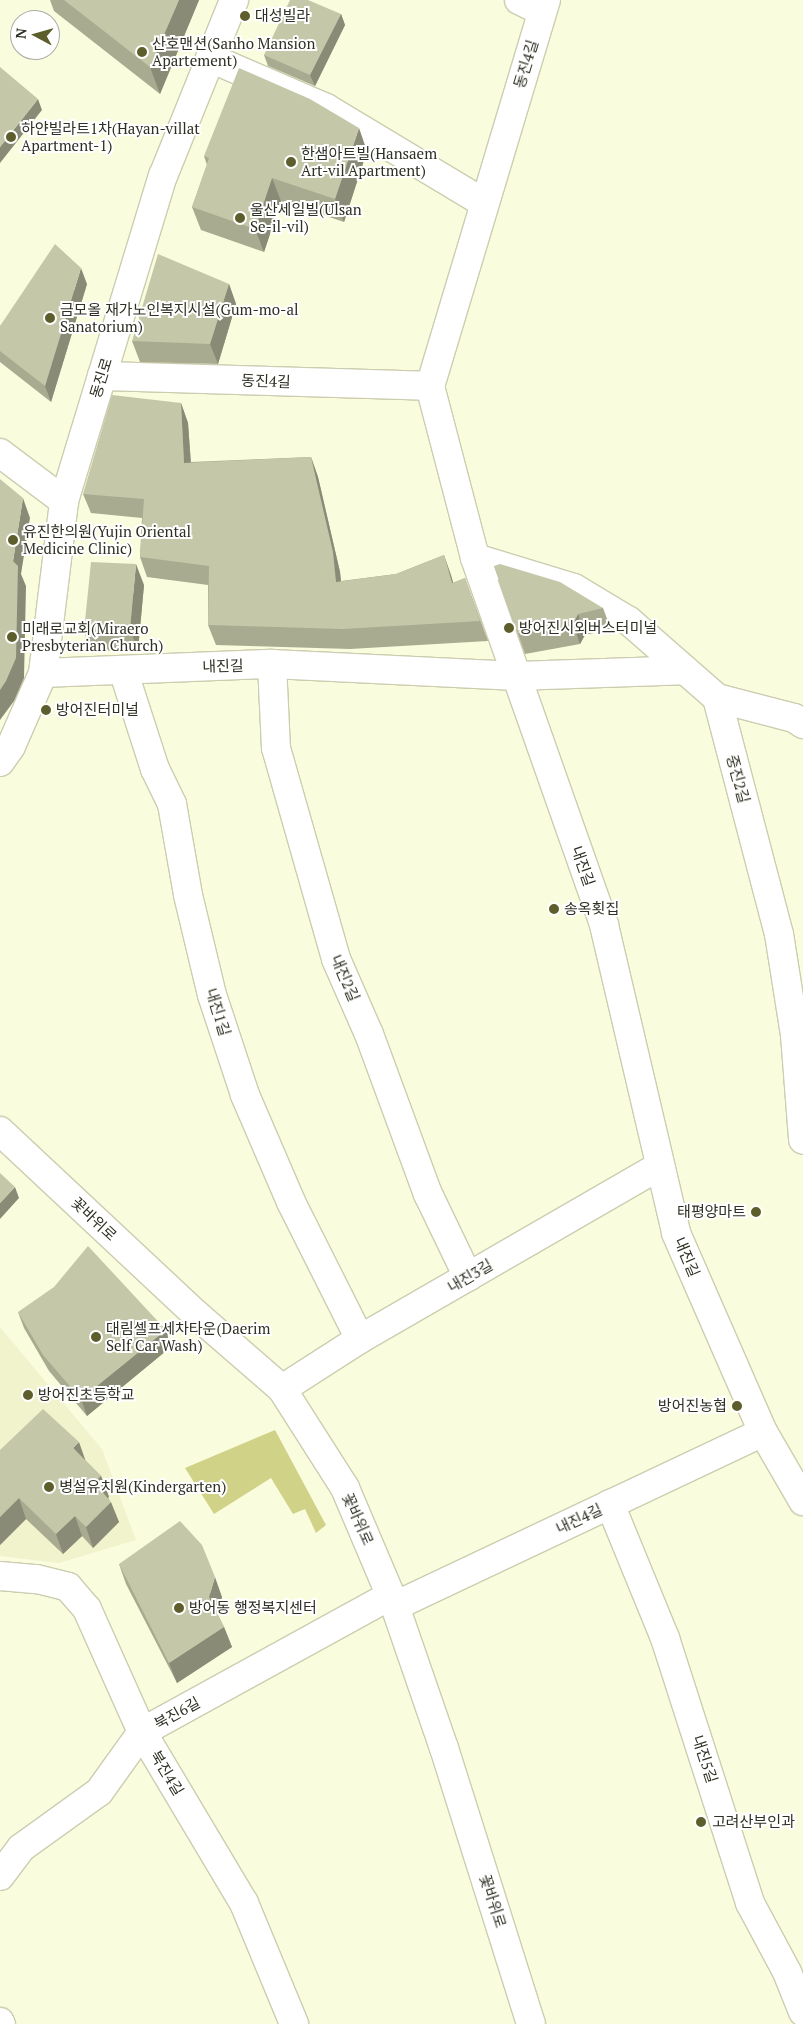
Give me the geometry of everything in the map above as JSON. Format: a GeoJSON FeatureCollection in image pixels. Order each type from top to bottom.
{"type":"FeatureCollection","features":[{"type":"Feature","properties":{"kind":"street","name":"동진로"},"geometry":{"type":"LineString","coordinates":[[0,762],[11,746],[42,673],[64,501],[163,176],[234,0]]}},
{"type":"Feature","properties":{"kind":"street","name":"동진4길"},"geometry":{"type":"LineString","coordinates":[[102,376],[430,386],[484,204],[536,4]]}},
{"type":"Feature","properties":{"kind":"street"},"geometry":{"type":"LineString","coordinates":[[210,58],[326,108],[484,204]]}},
{"type":"Feature","properties":{"kind":"street"},"geometry":{"type":"LineString","coordinates":[[430,386],[475,558],[517,676],[685,670]]}},
{"type":"Feature","properties":{"kind":"street"},"geometry":{"type":"LineString","coordinates":[[0,453],[64,501]]}},
{"type":"Feature","properties":{"kind":"street"},"geometry":{"type":"LineString","coordinates":[[475,558],[574,588],[629,620],[717,698],[794,718],[803,724]]}},
{"type":"Feature","properties":{"kind":"street","name":"내진길"},"geometry":{"type":"LineString","coordinates":[[42,673],[272,664],[517,676],[604,925],[676,1233],[763,1432],[803,1501]]}},
{"type":"Feature","properties":{"kind":"street","name":"내진2길"},"geometry":{"type":"LineString","coordinates":[[272,664],[276,748],[336,959],[369,1034],[428,1194],[468,1277]]}},
{"type":"Feature","properties":{"kind":"street","name":"내진1길"},"geometry":{"type":"LineString","coordinates":[[123,670],[155,769],[172,804],[188,895],[212,995],[246,1095],[291,1202],[360,1340]]}},
{"type":"Feature","properties":{"kind":"street","name":"중진2길"},"geometry":{"type":"LineString","coordinates":[[717,698],[779,934],[795,1035],[803,1140]]}},
{"type":"Feature","properties":{"kind":"street","name":"꽃바위로"},"geometry":{"type":"LineString","coordinates":[[0,1131],[198,1316],[282,1389],[345,1488],[393,1601],[444,1748],[531,2024]]}},
{"type":"Feature","properties":{"kind":"street","name":"내진3길"},"geometry":{"type":"LineString","coordinates":[[282,1389],[360,1340],[660,1166]]}},
{"type":"Feature","properties":{"kind":"street","name":"내진4길"},"geometry":{"type":"LineString","coordinates":[[393,1601],[610,1504],[763,1432]]}},
{"type":"Feature","properties":{"kind":"street","name":"내진5길"},"geometry":{"type":"LineString","coordinates":[[610,1504],[665,1638],[750,1902],[787,1972],[803,2012]]}},
{"type":"Feature","properties":{"kind":"street","name":"북진4길"},"geometry":{"type":"LineString","coordinates":[[0,1576],[37,1579],[68,1587],[87,1609],[97,1627],[142,1732],[244,1903],[294,2024]]}},
{"type":"Feature","properties":{"kind":"street","name":"북진6길"},"geometry":{"type":"LineString","coordinates":[[0,1876],[10,1852],[99,1792],[142,1732],[393,1601]]}},
{"type":"Feature","properties":{"kind":"shaded area","name":"방어진초등학교"},"geometry":{"type":"Polygon","coordinates":[[[0,1327],[102,1449],[136,1540],[59,1563],[0,1556],[0,1327]]]}},
{"type":"Feature","properties":{"kind":"green space"},"geometry":{"type":"Polygon","coordinates":[[[275,1430],[326,1525],[316,1533],[305,1509],[293,1514],[271,1478],[214,1514],[185,1468],[275,1430]]]}},
{"type":"Feature","properties":{"kind":"building"},"geometry":{"type":"Polygon","coordinates":[[[64,0],[179,0],[150,67],[64,0]]]}},
{"type":"Feature","properties":{"kind":"building"},"geometry":{"type":"Polygon","coordinates":[[[290,0],[308,0],[341,14],[310,75],[264,55],[290,0]]]}},
{"type":"Feature","properties":{"kind":"building","name":"하얀빌라트1차(Hayan-villat Apartment-1)"},"geometry":{"type":"Polygon","coordinates":[[[0,67],[38,99],[0,147],[0,67]]]}},
{"type":"Feature","properties":{"kind":"building","name":"한샘아트빌(Hansaem Art-vil Apartment)"},"geometry":{"type":"Polygon","coordinates":[[[239,68],[310,99],[359,128],[335,199],[272,178],[255,229],[192,207],[209,158],[204,156],[239,68]]]}},
{"type":"Feature","properties":{"kind":"building","name":"금모올 재가노인복지시설(Gum-mo-al Sanatorium)"},"geometry":{"type":"Polygon","coordinates":[[[55,244],[81,268],[45,386],[0,351],[0,326],[55,244]]]}},
{"type":"Feature","properties":{"kind":"building"},"geometry":{"type":"Polygon","coordinates":[[[158,254],[229,284],[210,344],[132,341],[158,254]]]}},
{"type":"Feature","properties":{"kind":"building"},"geometry":{"type":"Polygon","coordinates":[[[112,395],[181,403],[184,463],[311,457],[333,552],[336,582],[396,574],[444,555],[452,583],[465,578],[480,621],[343,629],[208,625],[209,566],[140,557],[144,499],[83,494],[112,395]]]}},
{"type":"Feature","properties":{"kind":"building"},"geometry":{"type":"Polygon","coordinates":[[[0,479],[23,498],[13,561],[18,566],[16,658],[0,690],[0,479]]]}},
{"type":"Feature","properties":{"kind":"building"},"geometry":{"type":"Polygon","coordinates":[[[91,562],[136,564],[130,629],[84,631],[91,562]]]}},
{"type":"Feature","properties":{"kind":"building"},"geometry":{"type":"Polygon","coordinates":[[[500,564],[560,582],[603,608],[578,614],[573,624],[518,633],[494,566],[500,564]]]}},
{"type":"Feature","properties":{"kind":"building"},"geometry":{"type":"Polygon","coordinates":[[[0,1173],[15,1187],[0,1203],[0,1173]]]}},
{"type":"Feature","properties":{"kind":"building","name":"대림셀프세차타운(Daerim Self Car Wash)"},"geometry":{"type":"Polygon","coordinates":[[[88,1246],[166,1330],[81,1399],[43,1355],[18,1312],[54,1287],[88,1246]]]}},
{"type":"Feature","properties":{"kind":"building","name":"병설유치원(Kindergarten)"},"geometry":{"type":"Polygon","coordinates":[[[43,1409],[79,1442],[73,1448],[101,1476],[94,1482],[111,1502],[86,1527],[75,1516],[56,1534],[19,1498],[0,1517],[0,1450],[43,1409]]]}},
{"type":"Feature","properties":{"kind":"building","name":"방어동 행정복지센터"},"geometry":{"type":"Polygon","coordinates":[[[180,1521],[202,1545],[215,1577],[209,1597],[224,1627],[169,1663],[119,1564],[180,1521]]]}},
{"type":"Feature","properties":{"kind":"place","name":"대성빌라"},"geometry":{"type":"Point","coordinates":[245,16]}},
{"type":"Feature","properties":{"kind":"place","name":"산호맨션(Sanho Mansion Apartement)"},"geometry":{"type":"Point","coordinates":[142,52]}},
{"type":"Feature","properties":{"kind":"place","name":"하얀빌라트1차(Hayan-villat Apartment-1)"},"geometry":{"type":"Point","coordinates":[11,137]}},
{"type":"Feature","properties":{"kind":"place","name":"한샘아트빌(Hansaem Art-vil Apartment)"},"geometry":{"type":"Point","coordinates":[291,162]}},
{"type":"Feature","properties":{"kind":"place","name":"울산세일빌(Ulsan Se-il-vil)"},"geometry":{"type":"Point","coordinates":[240,218]}},
{"type":"Feature","properties":{"kind":"place","name":"금모올 재가노인복지시설(Gum-mo-al Sanatorium)"},"geometry":{"type":"Point","coordinates":[50,318]}},
{"type":"Feature","properties":{"kind":"place","name":"유진한의원(Yujin Oriental Medicine Clinic)"},"geometry":{"type":"Point","coordinates":[13,540]}},
{"type":"Feature","properties":{"kind":"place","name":"방어진시외버스터미널"},"geometry":{"type":"Point","coordinates":[509,628]}},
{"type":"Feature","properties":{"kind":"place","name":"미래로교회(Miraero Presbyterian Church)"},"geometry":{"type":"Point","coordinates":[12,637]}},
{"type":"Feature","properties":{"kind":"place","name":"방어진터미널"},"geometry":{"type":"Point","coordinates":[46,710]}},
{"type":"Feature","properties":{"kind":"place","name":"송옥횟집"},"geometry":{"type":"Point","coordinates":[554,909]}},
{"type":"Feature","properties":{"kind":"place","name":"태평양마트"},"geometry":{"type":"Point","coordinates":[756,1212]}},
{"type":"Feature","properties":{"kind":"place","name":"대림셀프세차타운(Daerim Self Car Wash)"},"geometry":{"type":"Point","coordinates":[96,1337]}},
{"type":"Feature","properties":{"kind":"place","name":"방어진초등학교"},"geometry":{"type":"Point","coordinates":[28,1395]}},
{"type":"Feature","properties":{"kind":"place","name":"방어진농협"},"geometry":{"type":"Point","coordinates":[737,1406]}},
{"type":"Feature","properties":{"kind":"place","name":"병설유치원(Kindergarten)"},"geometry":{"type":"Point","coordinates":[49,1487]}},
{"type":"Feature","properties":{"kind":"place","name":"방어동 행정복지센터"},"geometry":{"type":"Point","coordinates":[179,1608]}},
{"type":"Feature","properties":{"kind":"place","name":"고려산부인과"},"geometry":{"type":"Point","coordinates":[701,1822]}}]}
